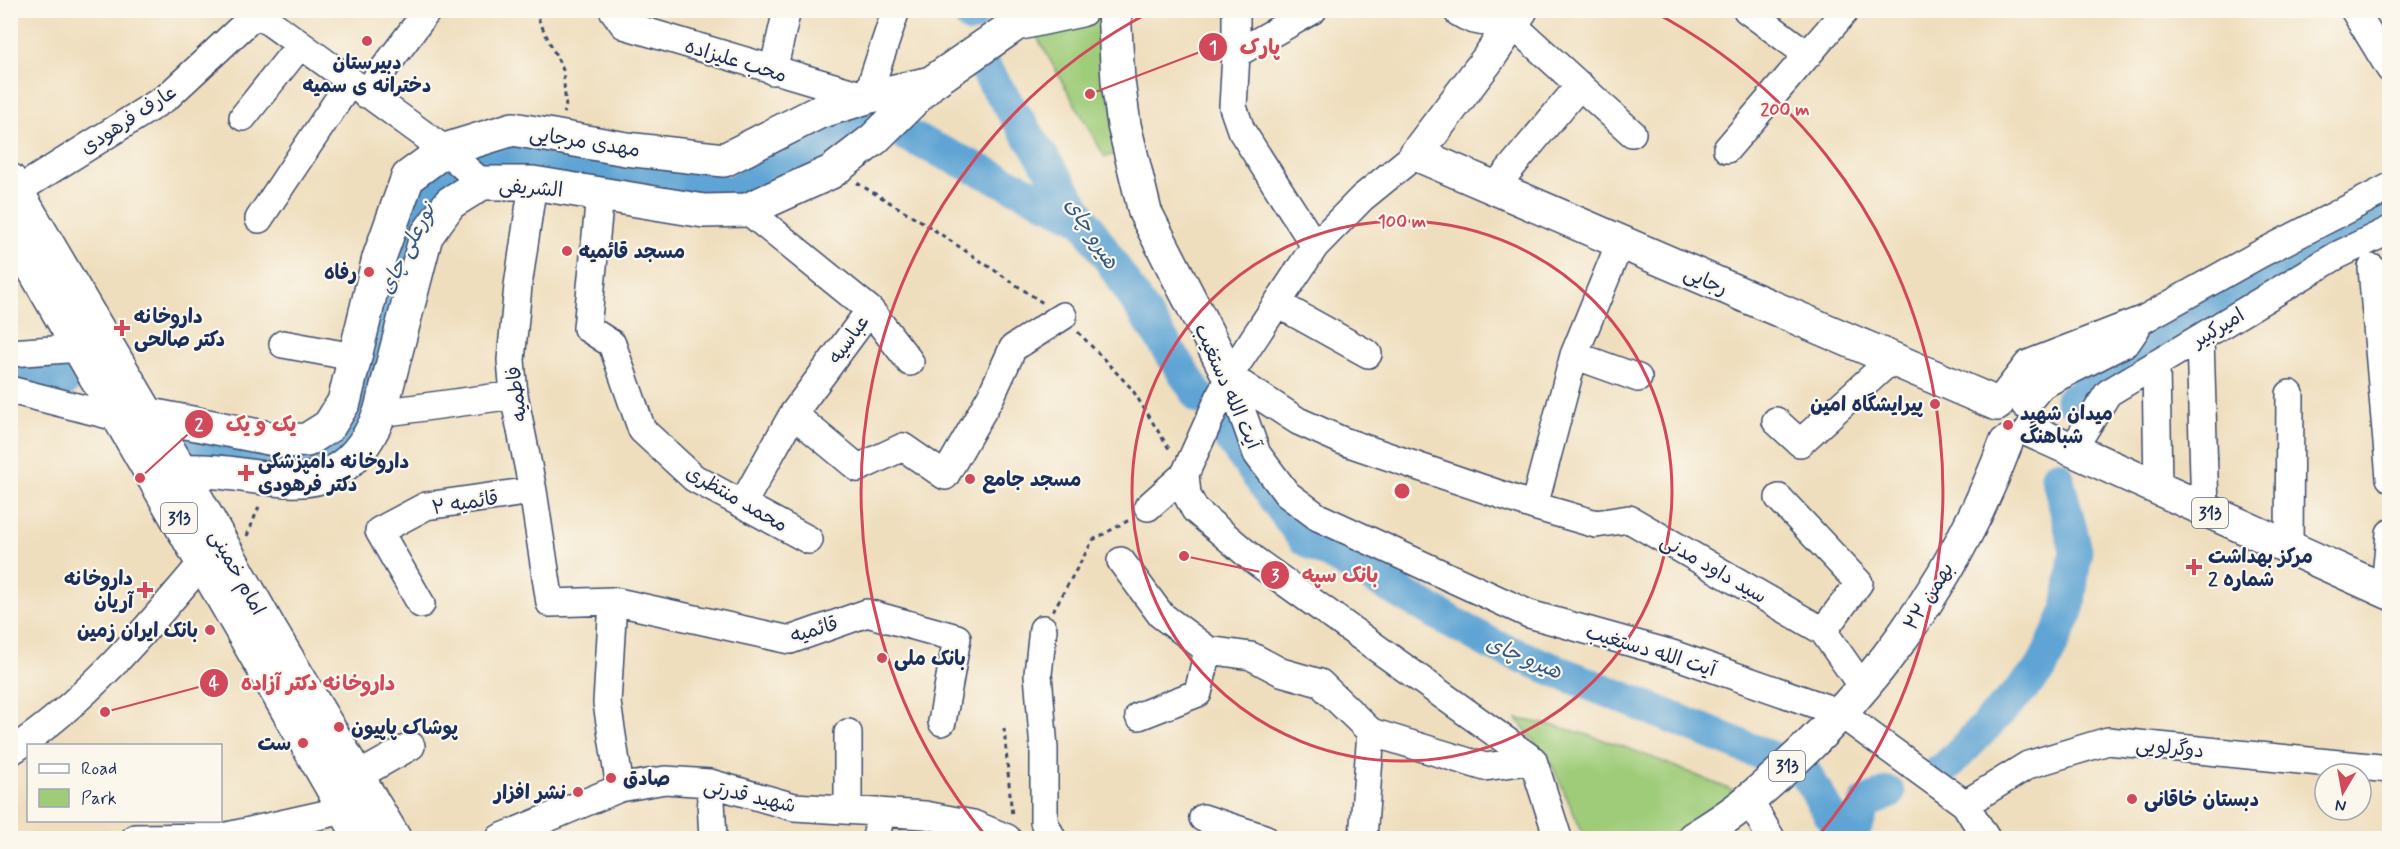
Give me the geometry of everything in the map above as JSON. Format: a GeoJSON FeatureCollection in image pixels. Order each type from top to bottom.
{"type":"FeatureCollection","features":[{"type":"Feature","properties":{"kind":"main road"},"geometry":{"type":"LineString","coordinates":[[931,83],[1016,24],[1081,10]]}},
{"type":"Feature","properties":{"kind":"main road","name":"آیت الله دستغیب"},"geometry":{"type":"LineString","coordinates":[[1114,10],[1118,81],[1124,125],[1145,212],[1225,387]]}},
{"type":"Feature","properties":{"kind":"main road"},"geometry":{"type":"LineString","coordinates":[[1463,13],[1481,20],[1517,15]]}},
{"type":"Feature","properties":{"kind":"main road"},"geometry":{"type":"LineString","coordinates":[[1463,13],[1488,59]]}},
{"type":"Feature","properties":{"kind":"main road"},"geometry":{"type":"LineString","coordinates":[[1416,154],[1488,59],[1517,15]]}},
{"type":"Feature","properties":{"kind":"main road","name":"مهدی مرجایی"},"geometry":{"type":"LineString","coordinates":[[132,416],[284,441],[307,440],[329,426],[344,402],[379,258],[408,177],[445,150],[513,129],[626,149],[724,160],[819,112],[867,97],[931,83]]}},
{"type":"Feature","properties":{"kind":"main road","name":"الشریفی"},"geometry":{"type":"LineString","coordinates":[[181,471],[209,469],[298,482],[326,476],[354,458],[371,436],[380,413],[426,236],[450,202],[482,183],[533,183],[704,211],[747,210],[831,172],[874,139],[931,83]]}},
{"type":"Feature","properties":{"kind":"main road","name":"رجایی"},"geometry":{"type":"LineString","coordinates":[[1416,154],[1892,359],[2015,421]]}},
{"type":"Feature","properties":{"kind":"main road","name":"امام خمینی"},"geometry":{"type":"LineString","coordinates":[[14,185],[132,416],[219,563],[394,838]]}},
{"type":"Feature","properties":{"kind":"main road","name":"امام خمینی"},"geometry":{"type":"LineString","coordinates":[[10,228],[81,348],[132,416],[181,471],[219,563],[344,810],[361,838]]}},
{"type":"Feature","properties":{"kind":"main road","name":"313"},"geometry":{"type":"LineString","coordinates":[[2015,421],[2072,450],[2289,549],[2388,590]]}},
{"type":"Feature","properties":{"kind":"main road","name":"۲۲ بهمن"},"geometry":{"type":"LineString","coordinates":[[1832,723],[1863,688],[1929,602],[1987,494],[2015,421]]}},
{"type":"Feature","properties":{"kind":"main road","name":"313"},"geometry":{"type":"LineString","coordinates":[[1694,838],[1749,800],[1832,723]]}},
{"type":"Feature","properties":{"kind":"street"},"geometry":{"type":"LineString","coordinates":[[259,219],[357,88],[428,10]]}},
{"type":"Feature","properties":{"kind":"street","name":"محب علیزاده"},"geometry":{"type":"LineString","coordinates":[[613,10],[624,26],[867,97]]}},
{"type":"Feature","properties":{"kind":"street"},"geometry":{"type":"LineString","coordinates":[[773,71],[787,10]]}},
{"type":"Feature","properties":{"kind":"street"},"geometry":{"type":"LineString","coordinates":[[867,97],[896,10]]}},
{"type":"Feature","properties":{"kind":"street"},"geometry":{"type":"LineString","coordinates":[[1236,10],[1233,107],[1241,130],[1315,246]]}},
{"type":"Feature","properties":{"kind":"street"},"geometry":{"type":"LineString","coordinates":[[1236,54],[1313,10]]}},
{"type":"Feature","properties":{"kind":"street"},"geometry":{"type":"LineString","coordinates":[[1726,149],[1846,10]]}},
{"type":"Feature","properties":{"kind":"street"},"geometry":{"type":"LineString","coordinates":[[2354,10],[2390,69]]}},
{"type":"Feature","properties":{"kind":"street"},"geometry":{"type":"LineString","coordinates":[[255,12],[445,150],[482,183]]}},
{"type":"Feature","properties":{"kind":"street","name":"عارف فرهودی"},"geometry":{"type":"LineString","coordinates":[[14,185],[167,97],[255,12]]}},
{"type":"Feature","properties":{"kind":"street"},"geometry":{"type":"LineString","coordinates":[[1756,13],[1808,56]]}},
{"type":"Feature","properties":{"kind":"street"},"geometry":{"type":"LineString","coordinates":[[1517,15],[1580,85],[1632,133]]}},
{"type":"Feature","properties":{"kind":"street"},"geometry":{"type":"LineString","coordinates":[[243,117],[300,45]]}},
{"type":"Feature","properties":{"kind":"street"},"geometry":{"type":"LineString","coordinates":[[1494,188],[1580,85]]}},
{"type":"Feature","properties":{"kind":"street"},"geometry":{"type":"LineString","coordinates":[[1148,507],[1185,474],[1225,387],[1315,246],[1362,198],[1416,154]]}},
{"type":"Feature","properties":{"kind":"street","name":"فاطمیه"},"geometry":{"type":"LineString","coordinates":[[533,183],[518,286],[512,360],[514,395],[533,491],[550,603]]}},
{"type":"Feature","properties":{"kind":"street"},"geometry":{"type":"LineString","coordinates":[[2015,421],[2042,385],[2127,342],[2144,319],[2260,254],[2390,187]]}},
{"type":"Feature","properties":{"kind":"street","name":"محمد منتظری"},"geometry":{"type":"LineString","coordinates":[[600,195],[587,328],[612,344],[642,430],[694,478],[743,502],[809,540]]}},
{"type":"Feature","properties":{"kind":"street","name":"عباسیه"},"geometry":{"type":"LineString","coordinates":[[743,502],[793,414],[870,310],[747,210]]}},
{"type":"Feature","properties":{"kind":"street","name":"امیرکبیر"},"geometry":{"type":"LineString","coordinates":[[2072,450],[2108,393],[2336,256],[2390,230]]}},
{"type":"Feature","properties":{"kind":"street"},"geometry":{"type":"LineString","coordinates":[[1534,506],[1574,355],[1620,243]]}},
{"type":"Feature","properties":{"kind":"street"},"geometry":{"type":"LineString","coordinates":[[2372,268],[2384,339],[2389,462]]}},
{"type":"Feature","properties":{"kind":"street"},"geometry":{"type":"LineString","coordinates":[[1278,304],[1368,354]]}},
{"type":"Feature","properties":{"kind":"street"},"geometry":{"type":"LineString","coordinates":[[870,310],[910,362]]}},
{"type":"Feature","properties":{"kind":"street"},"geometry":{"type":"LineString","coordinates":[[793,414],[858,468],[903,447],[945,476],[991,396],[1013,348],[1062,316]]}},
{"type":"Feature","properties":{"kind":"street"},"geometry":{"type":"LineString","coordinates":[[2200,338],[2205,510]]}},
{"type":"Feature","properties":{"kind":"street"},"geometry":{"type":"LineString","coordinates":[[282,344],[354,357]]}},
{"type":"Feature","properties":{"kind":"street"},"geometry":{"type":"LineString","coordinates":[[10,353],[81,348]]}},
{"type":"Feature","properties":{"kind":"street"},"geometry":{"type":"LineString","coordinates":[[1574,355],[1638,378]]}},
{"type":"Feature","properties":{"kind":"street"},"geometry":{"type":"LineString","coordinates":[[1776,420],[1800,443],[1892,359]]}},
{"type":"Feature","properties":{"kind":"street"},"geometry":{"type":"LineString","coordinates":[[2156,364],[2158,489]]}},
{"type":"Feature","properties":{"kind":"street","name":"سید داود مدنی"},"geometry":{"type":"LineString","coordinates":[[1225,387],[1343,441],[1534,506],[1596,524],[1629,519],[1823,631],[1863,688]]}},
{"type":"Feature","properties":{"kind":"street","name":"آیت الله دستغیب"},"geometry":{"type":"LineString","coordinates":[[1225,387],[1257,454],[1287,494],[1318,517],[1529,614],[1672,654],[1832,723],[1965,804]]}},
{"type":"Feature","properties":{"kind":"street"},"geometry":{"type":"LineString","coordinates":[[10,390],[132,416]]}},
{"type":"Feature","properties":{"kind":"street"},"geometry":{"type":"LineString","coordinates":[[2289,549],[2290,394]]}},
{"type":"Feature","properties":{"kind":"street"},"geometry":{"type":"LineString","coordinates":[[380,413],[514,395]]}},
{"type":"Feature","properties":{"kind":"street"},"geometry":{"type":"LineString","coordinates":[[1185,474],[1187,495],[1195,510],[1254,560],[1533,760],[1558,838]]}},
{"type":"Feature","properties":{"kind":"street","name":"قائمیه ۲"},"geometry":{"type":"LineString","coordinates":[[421,604],[379,531],[426,506],[533,491]]}},
{"type":"Feature","properties":{"kind":"street"},"geometry":{"type":"LineString","coordinates":[[1779,498],[1859,583],[1823,631]]}},
{"type":"Feature","properties":{"kind":"street"},"geometry":{"type":"LineString","coordinates":[[2388,590],[2390,533]]}},
{"type":"Feature","properties":{"kind":"street"},"geometry":{"type":"LineString","coordinates":[[1121,561],[1161,615],[1208,650],[1251,656],[1281,672],[1320,683],[1371,732],[1485,768],[1533,760]]}},
{"type":"Feature","properties":{"kind":"street"},"geometry":{"type":"LineString","coordinates":[[10,752],[44,730],[82,695],[146,629],[219,563]]}},
{"type":"Feature","properties":{"kind":"street"},"geometry":{"type":"LineString","coordinates":[[613,601],[607,703],[620,788]]}},
{"type":"Feature","properties":{"kind":"street","name":"قائمیه"},"geometry":{"type":"LineString","coordinates":[[550,603],[613,601],[790,640],[867,613],[957,638],[942,722]]}},
{"type":"Feature","properties":{"kind":"street"},"geometry":{"type":"LineString","coordinates":[[1043,629],[1038,674],[1044,748],[1044,822],[1052,838]]}},
{"type":"Feature","properties":{"kind":"street"},"geometry":{"type":"LineString","coordinates":[[1139,716],[1198,693],[1208,650]]}},
{"type":"Feature","properties":{"kind":"street"},"geometry":{"type":"LineString","coordinates":[[1363,838],[1371,732]]}},
{"type":"Feature","properties":{"kind":"street"},"geometry":{"type":"LineString","coordinates":[[848,734],[848,810]]}},
{"type":"Feature","properties":{"kind":"street","name":"دوگرلویی"},"geometry":{"type":"LineString","coordinates":[[1965,804],[2028,765],[2108,741],[2390,769]]}},
{"type":"Feature","properties":{"kind":"street"},"geometry":{"type":"LineString","coordinates":[[356,777],[411,746]]}},
{"type":"Feature","properties":{"kind":"street","name":"شهید قدرتی"},"geometry":{"type":"LineString","coordinates":[[500,838],[544,831],[620,788],[665,780],[710,783],[794,807],[925,815],[1010,833]]}},
{"type":"Feature","properties":{"kind":"street"},"geometry":{"type":"LineString","coordinates":[[710,783],[713,838]]}},
{"type":"Feature","properties":{"kind":"street"},"geometry":{"type":"LineString","coordinates":[[1749,800],[1771,838]]}},
{"type":"Feature","properties":{"kind":"street"},"geometry":{"type":"LineString","coordinates":[[1965,804],[1986,838]]}},
{"type":"Feature","properties":{"kind":"street"},"geometry":{"type":"LineString","coordinates":[[135,838],[223,837],[344,810]]}},
{"type":"Feature","properties":{"kind":"street"},"geometry":{"type":"LineString","coordinates":[[876,838],[881,812]]}},
{"type":"Feature","properties":{"kind":"street"},"geometry":{"type":"LineString","coordinates":[[1203,818],[1264,838]]}},
{"type":"Feature","properties":{"kind":"path"},"geometry":{"type":"LineString","coordinates":[[534,10],[563,70],[566,109],[552,135]]}},
{"type":"Feature","properties":{"kind":"path"},"geometry":{"type":"LineString","coordinates":[[831,172],[870,188],[1062,316],[1132,389],[1185,474]]}},
{"type":"Feature","properties":{"kind":"path"},"geometry":{"type":"LineString","coordinates":[[219,563],[258,512],[266,478]]}},
{"type":"Feature","properties":{"kind":"path"},"geometry":{"type":"LineString","coordinates":[[1043,629],[1093,540],[1111,529]]}},
{"type":"Feature","properties":{"kind":"path"},"geometry":{"type":"LineString","coordinates":[[1005,728],[1010,833]]}},
{"type":"Feature","properties":{"kind":"green space"},"geometry":{"type":"Polygon","coordinates":[[[1102,16],[1118,153],[1105,157],[1036,35],[1043,27],[1102,16]]]}},
{"type":"Feature","properties":{"kind":"green space"},"geometry":{"type":"Polygon","coordinates":[[[1517,719],[1575,731],[1631,749],[1741,794],[1686,838],[1585,838],[1552,765],[1517,719]]]}},
{"type":"Feature","properties":{"kind":"waterway","name":"هیرو چای"},"geometry":{"type":"LineString","coordinates":[[971,10],[971,17]]}},
{"type":"Feature","properties":{"kind":"waterway","name":"هیرو چای"},"geometry":{"type":"LineString","coordinates":[[985,69],[1200,398]]}},
{"type":"Feature","properties":{"kind":"waterway"},"geometry":{"type":"LineString","coordinates":[[481,163],[546,159],[731,192],[870,120]]}},
{"type":"Feature","properties":{"kind":"waterway"},"geometry":{"type":"LineString","coordinates":[[906,135],[1083,219]]}},
{"type":"Feature","properties":{"kind":"waterway","name":"نورعلی چای"},"geometry":{"type":"LineString","coordinates":[[182,442],[277,462],[326,451],[365,394],[378,303],[445,175]]}},
{"type":"Feature","properties":{"kind":"waterway"},"geometry":{"type":"LineString","coordinates":[[2071,400],[2228,302],[2390,214]]}},
{"type":"Feature","properties":{"kind":"waterway"},"geometry":{"type":"LineString","coordinates":[[10,371],[18,370],[64,381]]}},
{"type":"Feature","properties":{"kind":"waterway","name":"هیرو چای"},"geometry":{"type":"LineString","coordinates":[[1226,433],[1304,539],[1493,645],[1804,771],[1844,838]]}},
{"type":"Feature","properties":{"kind":"waterway"},"geometry":{"type":"LineString","coordinates":[[1939,771],[1945,768],[2041,669],[2068,611],[2076,550],[2057,476]]}},
{"type":"Feature","properties":{"kind":"waterway"},"geometry":{"type":"LineString","coordinates":[[1851,838],[1866,803],[1889,793]]}},
{"type":"Feature","properties":{"kind":"place","name":"دبیرستان دخترانه ی سمیه"},"geometry":{"type":"Point","coordinates":[367,41]}},
{"type":"Feature","properties":{"kind":"place","name":"پارک"},"geometry":{"type":"Point","coordinates":[1090,94]}},
{"type":"Feature","properties":{"kind":"place","name":"مسجد قائمیه"},"geometry":{"type":"Point","coordinates":[567,251]}},
{"type":"Feature","properties":{"kind":"place","name":"رفاه"},"geometry":{"type":"Point","coordinates":[369,272]}},
{"type":"Feature","properties":{"kind":"place","name":"داروخانه دکتر صالحی"},"geometry":{"type":"Point","coordinates":[122,328]}},
{"type":"Feature","properties":{"kind":"place","name":"پیرایشگاه امین"},"geometry":{"type":"Point","coordinates":[1935,404]}},
{"type":"Feature","properties":{"kind":"place","name":"میدان شهید شباهنگ"},"geometry":{"type":"Point","coordinates":[2008,425]}},
{"type":"Feature","properties":{"kind":"place","name":"داروخانه دامپزشکی دکتر فرهودی"},"geometry":{"type":"Point","coordinates":[246,473]}},
{"type":"Feature","properties":{"kind":"place","name":"یک و یک"},"geometry":{"type":"Point","coordinates":[140,478]}},
{"type":"Feature","properties":{"kind":"place","name":"مسجد جامع"},"geometry":{"type":"Point","coordinates":[970,479]}},
{"type":"Feature","properties":{"kind":"place","name":"بانک سپه"},"geometry":{"type":"Point","coordinates":[1184,556]}},
{"type":"Feature","properties":{"kind":"place","name":"مرکز بهداشت شماره 2"},"geometry":{"type":"Point","coordinates":[2194,567]}},
{"type":"Feature","properties":{"kind":"place","name":"داروخانه آریان"},"geometry":{"type":"Point","coordinates":[145,590]}},
{"type":"Feature","properties":{"kind":"place","name":"بانک ایران زمین"},"geometry":{"type":"Point","coordinates":[210,630]}},
{"type":"Feature","properties":{"kind":"place","name":"بانک ملی"},"geometry":{"type":"Point","coordinates":[882,658]}},
{"type":"Feature","properties":{"kind":"place","name":"داروخانه دکتر آزاده"},"geometry":{"type":"Point","coordinates":[105,712]}},
{"type":"Feature","properties":{"kind":"place","name":"پوشاک پاپیون"},"geometry":{"type":"Point","coordinates":[339,727]}},
{"type":"Feature","properties":{"kind":"place","name":"ست"},"geometry":{"type":"Point","coordinates":[303,743]}},
{"type":"Feature","properties":{"kind":"place","name":"صادق"},"geometry":{"type":"Point","coordinates":[611,778]}},
{"type":"Feature","properties":{"kind":"place","name":"نشر افزار"},"geometry":{"type":"Point","coordinates":[578,792]}},
{"type":"Feature","properties":{"kind":"place","name":"دبستان خاقانی"},"geometry":{"type":"Point","coordinates":[2132,799]}}]}
